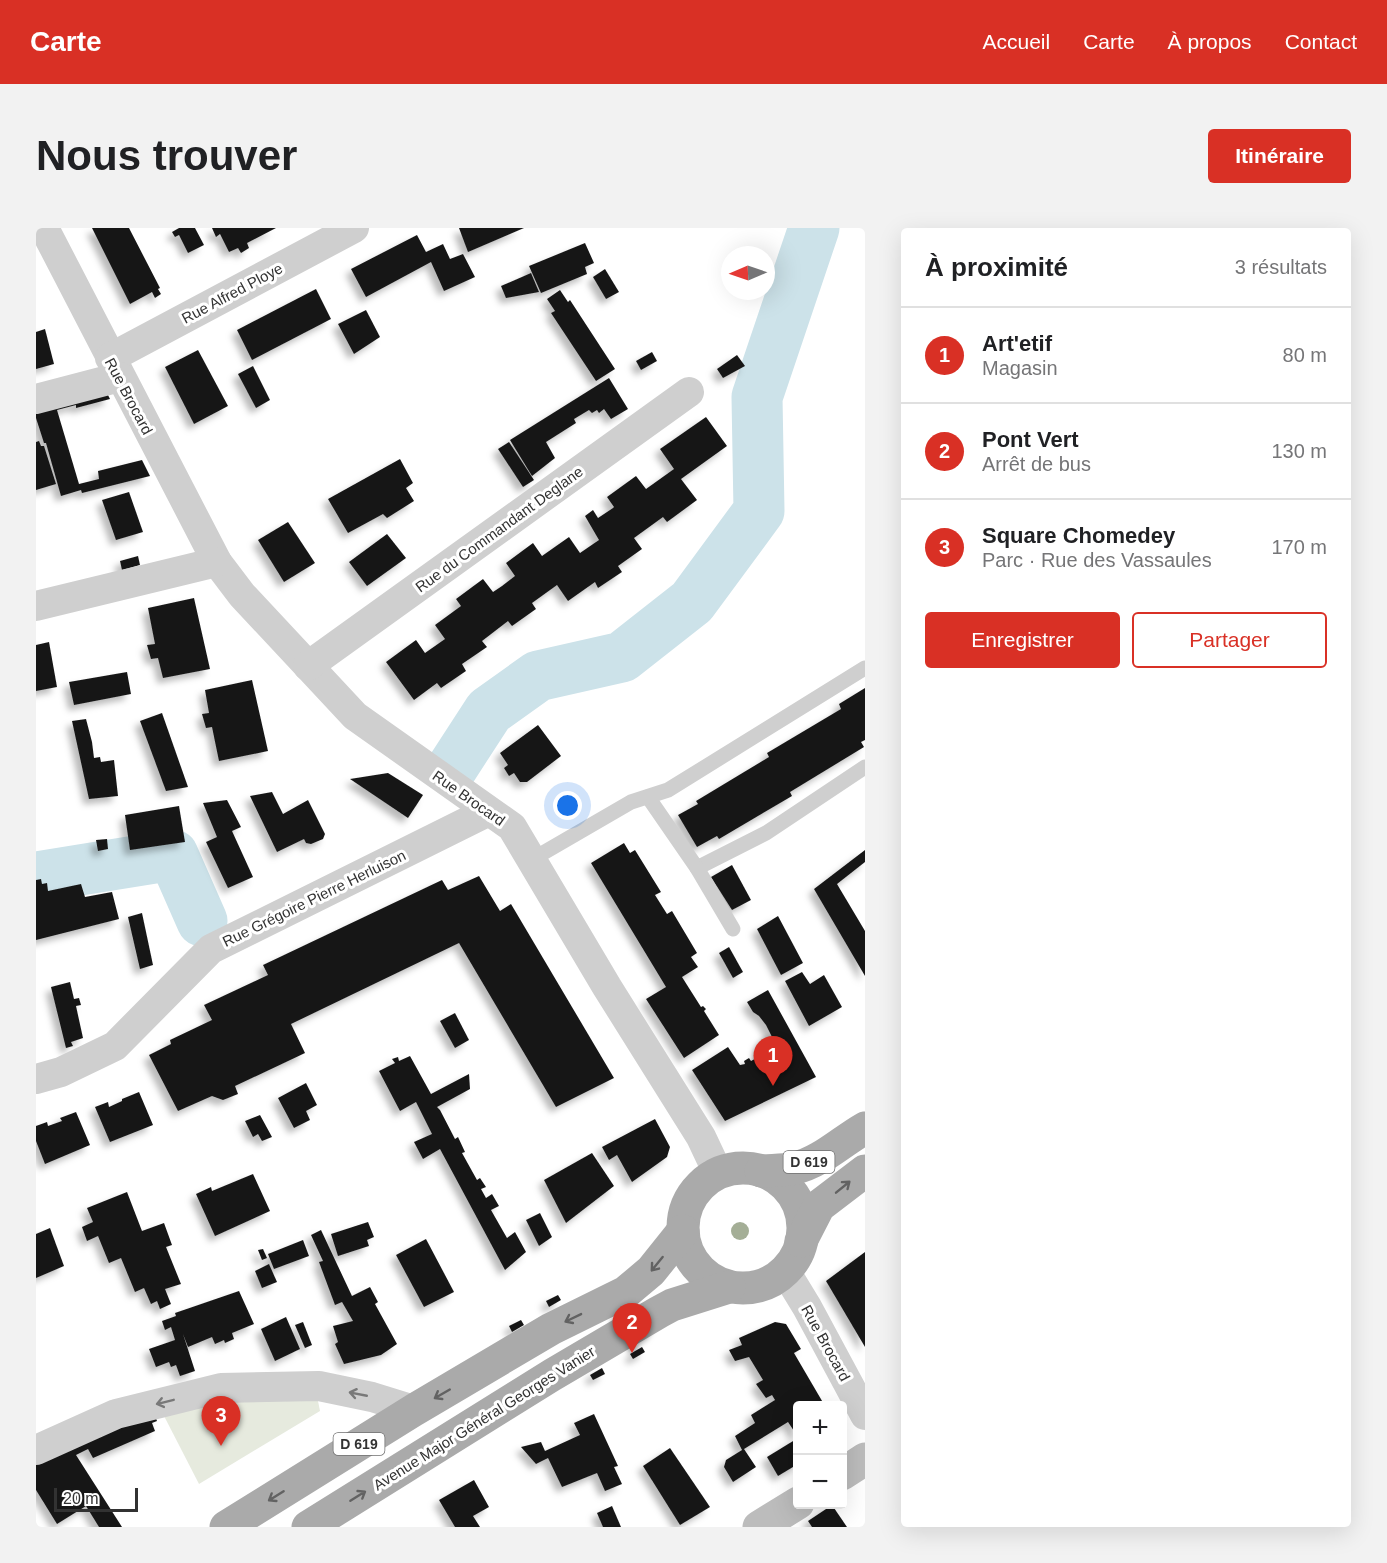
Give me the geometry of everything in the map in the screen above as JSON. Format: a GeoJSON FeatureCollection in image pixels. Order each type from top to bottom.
{"type":"FeatureCollection","features":[{"type":"Feature","properties":{"kind":"main road","name":"D 619"},"geometry":{"type":"LineString","coordinates":[[761,1171],[795,1168],[822,1157],[865,1128]]}},
{"type":"Feature","properties":{"kind":"main road"},"geometry":{"type":"LineString","coordinates":[[747,1168],[761,1171],[777,1179],[790,1191],[803,1223],[801,1241],[795,1257],[785,1271],[768,1282],[749,1288],[729,1287],[717,1282],[697,1266],[689,1256],[683,1231],[685,1213],[692,1197],[703,1183],[718,1173],[747,1168]]}},
{"type":"Feature","properties":{"kind":"main road","name":"D 619"},"geometry":{"type":"LineString","coordinates":[[801,1241],[819,1206],[865,1171]]}},
{"type":"Feature","properties":{"kind":"main road","name":"D 619"},"geometry":{"type":"LineString","coordinates":[[226,1527],[414,1410],[551,1329],[626,1292],[651,1271],[683,1231]]}},
{"type":"Feature","properties":{"kind":"main road","name":"Avenue Major Général Georges Vanier"},"geometry":{"type":"LineString","coordinates":[[308,1527],[552,1375],[659,1312],[672,1305],[729,1287]]}},
{"type":"Feature","properties":{"kind":"street","name":"Rue Brocard"},"geometry":{"type":"LineString","coordinates":[[44,228],[217,562],[242,595],[355,716],[487,812],[512,827],[607,987],[701,1137],[718,1173]]}},
{"type":"Feature","properties":{"kind":"street","name":"Rue Alfred Ploye"},"geometry":{"type":"LineString","coordinates":[[36,399],[115,368],[354,228]]}},
{"type":"Feature","properties":{"kind":"street","name":"Rue du Commandant Deglane"},"geometry":{"type":"LineString","coordinates":[[308,666],[689,393]]}},
{"type":"Feature","properties":{"kind":"street"},"geometry":{"type":"LineString","coordinates":[[36,606],[217,562]]}},
{"type":"Feature","properties":{"kind":"street","name":"Rue Grégoire Pierre Herluison"},"geometry":{"type":"LineString","coordinates":[[36,1079],[61,1072],[115,1046],[211,949],[487,812]]}},
{"type":"Feature","properties":{"kind":"street","name":"Rue Brocard"},"geometry":{"type":"LineString","coordinates":[[785,1271],[865,1415]]}},
{"type":"Feature","properties":{"kind":"street"},"geometry":{"type":"LineString","coordinates":[[36,1450],[116,1414],[221,1388],[319,1386],[372,1397],[414,1410]]}},
{"type":"Feature","properties":{"kind":"street"},"geometry":{"type":"LineString","coordinates":[[847,1471],[865,1459]]}},
{"type":"Feature","properties":{"kind":"street"},"geometry":{"type":"LineString","coordinates":[[759,1527],[793,1506]]}},
{"type":"Feature","properties":{"kind":"lane"},"geometry":{"type":"LineString","coordinates":[[531,860],[631,802],[668,789],[865,668]]}},
{"type":"Feature","properties":{"kind":"lane"},"geometry":{"type":"LineString","coordinates":[[697,868],[766,833],[865,768]]}},
{"type":"Feature","properties":{"kind":"lane"},"geometry":{"type":"LineString","coordinates":[[648,796],[697,868],[733,929]]}},
{"type":"Feature","properties":{"kind":"shaded area"},"geometry":{"type":"Polygon","coordinates":[[[236,1397],[318,1401],[320,1411],[199,1484],[163,1414],[236,1397]]]}},
{"type":"Feature","properties":{"kind":"building"},"geometry":{"type":"Polygon","coordinates":[[[92,228],[129,228],[161,294],[155,298],[152,292],[130,304],[92,228]]]}},
{"type":"Feature","properties":{"kind":"building"},"geometry":{"type":"Polygon","coordinates":[[[179,228],[195,228],[204,245],[188,253],[179,235],[175,237],[172,232],[179,228]]]}},
{"type":"Feature","properties":{"kind":"building"},"geometry":{"type":"Polygon","coordinates":[[[212,228],[276,228],[247,243],[249,248],[241,253],[238,248],[229,252],[220,234],[216,237],[212,228]]]}},
{"type":"Feature","properties":{"kind":"building"},"geometry":{"type":"Polygon","coordinates":[[[459,228],[524,228],[468,252],[459,228]]]}},
{"type":"Feature","properties":{"kind":"building"},"geometry":{"type":"Polygon","coordinates":[[[417,235],[426,252],[443,244],[450,259],[463,254],[475,277],[444,291],[431,262],[366,297],[351,269],[417,235]]]}},
{"type":"Feature","properties":{"kind":"building"},"geometry":{"type":"Polygon","coordinates":[[[585,243],[594,263],[585,267],[587,274],[541,293],[529,266],[585,243]]]}},
{"type":"Feature","properties":{"kind":"building"},"geometry":{"type":"Polygon","coordinates":[[[605,269],[619,292],[606,299],[593,277],[605,269]]]}},
{"type":"Feature","properties":{"kind":"building"},"geometry":{"type":"Polygon","coordinates":[[[531,273],[539,292],[506,298],[501,286],[531,273]]]}},
{"type":"Feature","properties":{"kind":"building"},"geometry":{"type":"Polygon","coordinates":[[[316,289],[331,319],[252,360],[237,330],[316,289]]]}},
{"type":"Feature","properties":{"kind":"building"},"geometry":{"type":"Polygon","coordinates":[[[560,290],[568,302],[570,300],[615,369],[596,381],[551,313],[555,311],[547,299],[560,290]]]}},
{"type":"Feature","properties":{"kind":"building"},"geometry":{"type":"Polygon","coordinates":[[[366,310],[380,337],[354,354],[338,324],[366,310]]]}},
{"type":"Feature","properties":{"kind":"building"},"geometry":{"type":"Polygon","coordinates":[[[45,329],[54,364],[36,369],[36,332],[45,329]]]}},
{"type":"Feature","properties":{"kind":"building"},"geometry":{"type":"Polygon","coordinates":[[[198,350],[228,406],[194,424],[165,367],[198,350]]]}},
{"type":"Feature","properties":{"kind":"building"},"geometry":{"type":"Polygon","coordinates":[[[652,352],[657,361],[641,370],[636,361],[652,352]]]}},
{"type":"Feature","properties":{"kind":"building"},"geometry":{"type":"Polygon","coordinates":[[[737,355],[745,366],[723,378],[717,369],[737,355]]]}},
{"type":"Feature","properties":{"kind":"building"},"geometry":{"type":"Polygon","coordinates":[[[253,366],[270,400],[256,408],[238,374],[253,366]]]}},
{"type":"Feature","properties":{"kind":"building"},"geometry":{"type":"Polygon","coordinates":[[[609,378],[628,409],[611,419],[604,409],[599,413],[597,410],[592,413],[589,410],[574,419],[576,423],[546,442],[555,458],[532,476],[510,440],[609,378]]]}},
{"type":"Feature","properties":{"kind":"building"},"geometry":{"type":"Polygon","coordinates":[[[106,391],[110,399],[76,408],[76,405],[57,410],[79,484],[99,479],[98,471],[142,460],[150,476],[61,496],[46,443],[44,443],[36,418],[36,408],[106,391]]]}},
{"type":"Feature","properties":{"kind":"building"},"geometry":{"type":"Polygon","coordinates":[[[706,417],[727,446],[681,479],[697,500],[667,522],[663,517],[634,538],[642,549],[618,566],[622,572],[598,588],[595,582],[568,601],[557,585],[532,603],[536,609],[512,626],[508,621],[482,641],[487,647],[462,664],[466,671],[441,688],[437,683],[414,700],[386,662],[416,640],[425,653],[445,639],[435,625],[461,606],[456,599],[483,579],[493,592],[502,586],[515,576],[506,563],[533,543],[542,556],[569,537],[580,553],[599,540],[585,516],[593,510],[598,518],[613,508],[607,497],[636,476],[646,489],[674,469],[660,449],[706,417]]]}},
{"type":"Feature","properties":{"kind":"building"},"geometry":{"type":"Polygon","coordinates":[[[39,441],[41,446],[44,446],[56,484],[36,490],[36,442],[39,441]]]}},
{"type":"Feature","properties":{"kind":"building"},"geometry":{"type":"Polygon","coordinates":[[[509,442],[534,480],[523,487],[498,449],[509,442]]]}},
{"type":"Feature","properties":{"kind":"building"},"geometry":{"type":"Polygon","coordinates":[[[400,459],[413,483],[406,488],[414,501],[387,518],[383,514],[348,533],[328,499],[400,459]]]}},
{"type":"Feature","properties":{"kind":"building"},"geometry":{"type":"Polygon","coordinates":[[[129,492],[143,532],[116,540],[102,500],[129,492]]]}},
{"type":"Feature","properties":{"kind":"building"},"geometry":{"type":"Polygon","coordinates":[[[288,522],[315,563],[284,582],[258,540],[288,522]]]}},
{"type":"Feature","properties":{"kind":"building"},"geometry":{"type":"Polygon","coordinates":[[[387,534],[406,558],[367,586],[349,562],[387,534]]]}},
{"type":"Feature","properties":{"kind":"building"},"geometry":{"type":"Polygon","coordinates":[[[138,556],[140,565],[122,570],[120,561],[138,556]]]}},
{"type":"Feature","properties":{"kind":"building"},"geometry":{"type":"Polygon","coordinates":[[[194,598],[210,669],[163,678],[158,658],[151,659],[147,645],[155,644],[148,608],[194,598]]]}},
{"type":"Feature","properties":{"kind":"building"},"geometry":{"type":"Polygon","coordinates":[[[49,642],[57,687],[36,691],[36,645],[49,642]]]}},
{"type":"Feature","properties":{"kind":"building"},"geometry":{"type":"Polygon","coordinates":[[[127,672],[131,694],[74,705],[69,682],[127,672]]]}},
{"type":"Feature","properties":{"kind":"building"},"geometry":{"type":"Polygon","coordinates":[[[252,680],[268,751],[219,761],[212,727],[206,728],[202,714],[209,713],[205,690],[252,680]]]}},
{"type":"Feature","properties":{"kind":"building"},"geometry":{"type":"Polygon","coordinates":[[[865,688],[865,740],[861,742],[864,747],[790,792],[792,796],[719,839],[717,836],[697,847],[678,815],[698,804],[696,801],[769,757],[767,753],[841,709],[839,704],[865,688]]]}},
{"type":"Feature","properties":{"kind":"building"},"geometry":{"type":"Polygon","coordinates":[[[162,713],[188,787],[166,791],[140,721],[162,713]]]}},
{"type":"Feature","properties":{"kind":"building"},"geometry":{"type":"Polygon","coordinates":[[[86,719],[94,758],[100,757],[101,762],[114,760],[118,796],[89,799],[72,721],[86,719]]]}},
{"type":"Feature","properties":{"kind":"building"},"geometry":{"type":"Polygon","coordinates":[[[538,725],[561,756],[527,782],[520,782],[514,773],[509,776],[504,768],[508,765],[500,753],[538,725]]]}},
{"type":"Feature","properties":{"kind":"building"},"geometry":{"type":"Polygon","coordinates":[[[388,773],[423,795],[408,818],[350,779],[388,773]]]}},
{"type":"Feature","properties":{"kind":"building"},"geometry":{"type":"Polygon","coordinates":[[[272,792],[283,814],[308,800],[325,834],[323,839],[311,844],[306,843],[304,839],[277,852],[250,796],[272,792]]]}},
{"type":"Feature","properties":{"kind":"building"},"geometry":{"type":"Polygon","coordinates":[[[227,800],[241,827],[232,831],[253,877],[228,888],[206,842],[217,837],[203,803],[227,800]]]}},
{"type":"Feature","properties":{"kind":"building"},"geometry":{"type":"Polygon","coordinates":[[[179,806],[185,842],[130,850],[125,815],[179,806]]]}},
{"type":"Feature","properties":{"kind":"building"},"geometry":{"type":"Polygon","coordinates":[[[107,839],[108,849],[98,851],[96,840],[107,839]]]}},
{"type":"Feature","properties":{"kind":"building"},"geometry":{"type":"Polygon","coordinates":[[[624,843],[630,853],[635,850],[661,892],[655,895],[667,914],[672,911],[697,953],[691,957],[698,967],[682,977],[701,1007],[706,1009],[704,1011],[719,1035],[684,1058],[646,999],[666,987],[591,863],[624,843]]]}},
{"type":"Feature","properties":{"kind":"building"},"geometry":{"type":"Polygon","coordinates":[[[865,850],[865,862],[837,884],[865,931],[865,976],[814,889],[865,850]]]}},
{"type":"Feature","properties":{"kind":"building"},"geometry":{"type":"Polygon","coordinates":[[[732,865],[751,900],[732,910],[711,877],[732,865]]]}},
{"type":"Feature","properties":{"kind":"building"},"geometry":{"type":"Polygon","coordinates":[[[479,876],[500,911],[511,904],[614,1078],[556,1107],[459,943],[291,1024],[305,1053],[235,1086],[238,1094],[223,1100],[212,1096],[178,1111],[149,1055],[171,1044],[170,1040],[212,1020],[204,1005],[268,975],[263,965],[442,880],[448,890],[479,876]]]}},
{"type":"Feature","properties":{"kind":"building"},"geometry":{"type":"Polygon","coordinates":[[[41,879],[42,884],[47,883],[48,891],[81,884],[85,897],[112,892],[119,919],[36,940],[36,880],[41,879]]]}},
{"type":"Feature","properties":{"kind":"building"},"geometry":{"type":"Polygon","coordinates":[[[142,913],[153,965],[140,969],[128,917],[142,913]]]}},
{"type":"Feature","properties":{"kind":"building"},"geometry":{"type":"Polygon","coordinates":[[[778,916],[803,963],[781,975],[757,929],[778,916]]]}},
{"type":"Feature","properties":{"kind":"building"},"geometry":{"type":"Polygon","coordinates":[[[729,947],[743,972],[733,978],[719,953],[729,947]]]}},
{"type":"Feature","properties":{"kind":"building"},"geometry":{"type":"Polygon","coordinates":[[[802,972],[810,984],[824,975],[842,1007],[809,1026],[785,981],[802,972]]]}},
{"type":"Feature","properties":{"kind":"building"},"geometry":{"type":"Polygon","coordinates":[[[70,982],[74,999],[79,998],[81,1005],[76,1006],[83,1038],[71,1042],[73,1046],[66,1048],[51,987],[70,982]]]}},
{"type":"Feature","properties":{"kind":"building"},"geometry":{"type":"Polygon","coordinates":[[[768,990],[816,1077],[725,1121],[692,1070],[728,1047],[740,1065],[745,1064],[744,1061],[749,1058],[751,1061],[777,1047],[766,1025],[747,1002],[768,990]]]}},
{"type":"Feature","properties":{"kind":"building"},"geometry":{"type":"Polygon","coordinates":[[[455,1013],[469,1040],[455,1048],[440,1021],[455,1013]]]}},
{"type":"Feature","properties":{"kind":"building"},"geometry":{"type":"Polygon","coordinates":[[[410,1056],[431,1094],[469,1074],[470,1089],[437,1107],[455,1139],[458,1137],[465,1152],[462,1153],[477,1180],[480,1178],[486,1187],[481,1189],[486,1198],[492,1194],[499,1206],[491,1210],[507,1238],[515,1232],[526,1252],[505,1270],[440,1149],[423,1159],[414,1142],[432,1134],[416,1102],[400,1111],[379,1071],[395,1063],[392,1059],[398,1057],[399,1061],[410,1056]]]}},
{"type":"Feature","properties":{"kind":"building"},"geometry":{"type":"Polygon","coordinates":[[[306,1083],[317,1105],[306,1111],[310,1120],[294,1128],[278,1098],[306,1083]]]}},
{"type":"Feature","properties":{"kind":"building"},"geometry":{"type":"Polygon","coordinates":[[[139,1092],[153,1125],[110,1142],[95,1107],[108,1102],[109,1107],[139,1092]]]}},
{"type":"Feature","properties":{"kind":"building"},"geometry":{"type":"Polygon","coordinates":[[[76,1112],[90,1145],[45,1164],[36,1141],[36,1126],[47,1122],[48,1126],[76,1112]]]}},
{"type":"Feature","properties":{"kind":"building"},"geometry":{"type":"Polygon","coordinates":[[[260,1115],[272,1137],[262,1141],[258,1134],[253,1137],[245,1121],[260,1115]]]}},
{"type":"Feature","properties":{"kind":"building"},"geometry":{"type":"Polygon","coordinates":[[[655,1119],[670,1147],[667,1157],[632,1182],[617,1155],[609,1160],[602,1147],[655,1119]]]}},
{"type":"Feature","properties":{"kind":"building"},"geometry":{"type":"Polygon","coordinates":[[[592,1153],[614,1186],[566,1223],[544,1180],[592,1153]]]}},
{"type":"Feature","properties":{"kind":"building"},"geometry":{"type":"Polygon","coordinates":[[[253,1174],[270,1211],[215,1236],[196,1194],[211,1187],[212,1191],[253,1174]]]}},
{"type":"Feature","properties":{"kind":"building"},"geometry":{"type":"Polygon","coordinates":[[[127,1192],[142,1231],[164,1223],[172,1245],[166,1247],[181,1284],[165,1289],[171,1304],[160,1309],[157,1301],[151,1304],[144,1288],[135,1292],[121,1258],[109,1263],[98,1236],[87,1241],[82,1227],[93,1222],[87,1208],[127,1192]]]}},
{"type":"Feature","properties":{"kind":"building"},"geometry":{"type":"Polygon","coordinates":[[[540,1213],[552,1237],[539,1246],[526,1220],[540,1213]]]}},
{"type":"Feature","properties":{"kind":"building"},"geometry":{"type":"Polygon","coordinates":[[[368,1222],[374,1237],[367,1240],[369,1246],[338,1256],[331,1234],[368,1222]]]}},
{"type":"Feature","properties":{"kind":"building"},"geometry":{"type":"Polygon","coordinates":[[[50,1228],[64,1266],[36,1278],[36,1234],[50,1228]]]}},
{"type":"Feature","properties":{"kind":"building"},"geometry":{"type":"Polygon","coordinates":[[[321,1230],[352,1296],[370,1287],[378,1302],[375,1304],[397,1344],[381,1355],[344,1364],[335,1344],[338,1342],[333,1326],[353,1321],[342,1302],[335,1305],[319,1262],[323,1261],[311,1235],[321,1230]]]}},
{"type":"Feature","properties":{"kind":"building"},"geometry":{"type":"Polygon","coordinates":[[[426,1239],[454,1292],[424,1307],[396,1255],[426,1239]]]}},
{"type":"Feature","properties":{"kind":"building"},"geometry":{"type":"Polygon","coordinates":[[[303,1240],[309,1256],[274,1269],[268,1254],[303,1240]]]}},
{"type":"Feature","properties":{"kind":"building"},"geometry":{"type":"Polygon","coordinates":[[[263,1249],[267,1258],[262,1260],[258,1250],[263,1249]]]}},
{"type":"Feature","properties":{"kind":"building"},"geometry":{"type":"Polygon","coordinates":[[[865,1252],[865,1347],[826,1281],[865,1252]]]}},
{"type":"Feature","properties":{"kind":"building"},"geometry":{"type":"Polygon","coordinates":[[[269,1264],[277,1282],[262,1288],[255,1271],[269,1264]]]}},
{"type":"Feature","properties":{"kind":"building"},"geometry":{"type":"Polygon","coordinates":[[[239,1291],[254,1324],[232,1333],[234,1339],[225,1343],[224,1340],[215,1344],[212,1337],[188,1347],[183,1334],[195,1371],[180,1376],[176,1365],[171,1367],[169,1362],[156,1367],[149,1349],[175,1340],[171,1327],[165,1330],[162,1321],[176,1316],[175,1313],[239,1291]]]}},
{"type":"Feature","properties":{"kind":"building"},"geometry":{"type":"Polygon","coordinates":[[[558,1295],[561,1300],[549,1307],[546,1301],[558,1295]]]}},
{"type":"Feature","properties":{"kind":"building"},"geometry":{"type":"Polygon","coordinates":[[[286,1317],[300,1349],[275,1361],[261,1329],[286,1317]]]}},
{"type":"Feature","properties":{"kind":"building"},"geometry":{"type":"Polygon","coordinates":[[[521,1320],[524,1325],[512,1332],[509,1326],[521,1320]]]}},
{"type":"Feature","properties":{"kind":"building"},"geometry":{"type":"Polygon","coordinates":[[[303,1322],[312,1345],[305,1348],[295,1325],[303,1322]]]}},
{"type":"Feature","properties":{"kind":"building"},"geometry":{"type":"Polygon","coordinates":[[[775,1322],[786,1324],[801,1349],[794,1353],[822,1401],[793,1401],[793,1430],[788,1422],[744,1449],[756,1467],[733,1482],[724,1467],[726,1460],[742,1450],[735,1436],[755,1423],[751,1415],[775,1400],[772,1395],[766,1398],[756,1384],[763,1380],[749,1357],[735,1361],[729,1350],[742,1345],[739,1338],[775,1322]]]}},
{"type":"Feature","properties":{"kind":"building"},"geometry":{"type":"Polygon","coordinates":[[[642,1347],[645,1352],[633,1359],[630,1354],[642,1347]]]}},
{"type":"Feature","properties":{"kind":"building"},"geometry":{"type":"Polygon","coordinates":[[[602,1368],[605,1374],[593,1380],[590,1375],[602,1368]]]}},
{"type":"Feature","properties":{"kind":"building"},"geometry":{"type":"Polygon","coordinates":[[[154,1413],[157,1421],[152,1423],[155,1431],[93,1458],[88,1449],[76,1455],[122,1527],[99,1527],[86,1506],[57,1524],[36,1490],[36,1463],[154,1413]]]}},
{"type":"Feature","properties":{"kind":"building"},"geometry":{"type":"Polygon","coordinates":[[[594,1414],[618,1466],[614,1467],[622,1484],[605,1491],[597,1473],[562,1487],[548,1458],[536,1464],[521,1447],[541,1442],[545,1451],[580,1435],[574,1423],[594,1414]]]}},
{"type":"Feature","properties":{"kind":"building"},"geometry":{"type":"Polygon","coordinates":[[[793,1441],[793,1467],[778,1476],[767,1457],[793,1441]]]}},
{"type":"Feature","properties":{"kind":"building"},"geometry":{"type":"Polygon","coordinates":[[[670,1448],[710,1507],[680,1525],[643,1466],[670,1448]]]}},
{"type":"Feature","properties":{"kind":"building"},"geometry":{"type":"Polygon","coordinates":[[[474,1480],[489,1507],[473,1516],[480,1527],[455,1527],[439,1500],[474,1480]]]}},
{"type":"Feature","properties":{"kind":"building"},"geometry":{"type":"Polygon","coordinates":[[[612,1506],[621,1527],[603,1527],[597,1513],[612,1506]]]}},
{"type":"Feature","properties":{"kind":"building"},"geometry":{"type":"Polygon","coordinates":[[[826,1509],[835,1509],[847,1527],[812,1527],[808,1521],[826,1509]]]}},
{"type":"Feature","properties":{"kind":"waterway"},"geometry":{"type":"LineString","coordinates":[[452,768],[489,711],[538,676],[622,657],[692,602],[759,511],[757,397],[814,228]]}},
{"type":"Feature","properties":{"kind":"waterway"},"geometry":{"type":"LineString","coordinates":[[36,877],[173,855],[202,921]]}},
{"type":"Feature","properties":{"kind":"place","name":"Art'etif"},"geometry":{"type":"Point","coordinates":[773,1086]}},
{"type":"Feature","properties":{"kind":"place","name":"Pont Vert"},"geometry":{"type":"Point","coordinates":[632,1353]}},
{"type":"Feature","properties":{"kind":"place","name":"Square Chomedey"},"geometry":{"type":"Point","coordinates":[221,1446]}}]}
